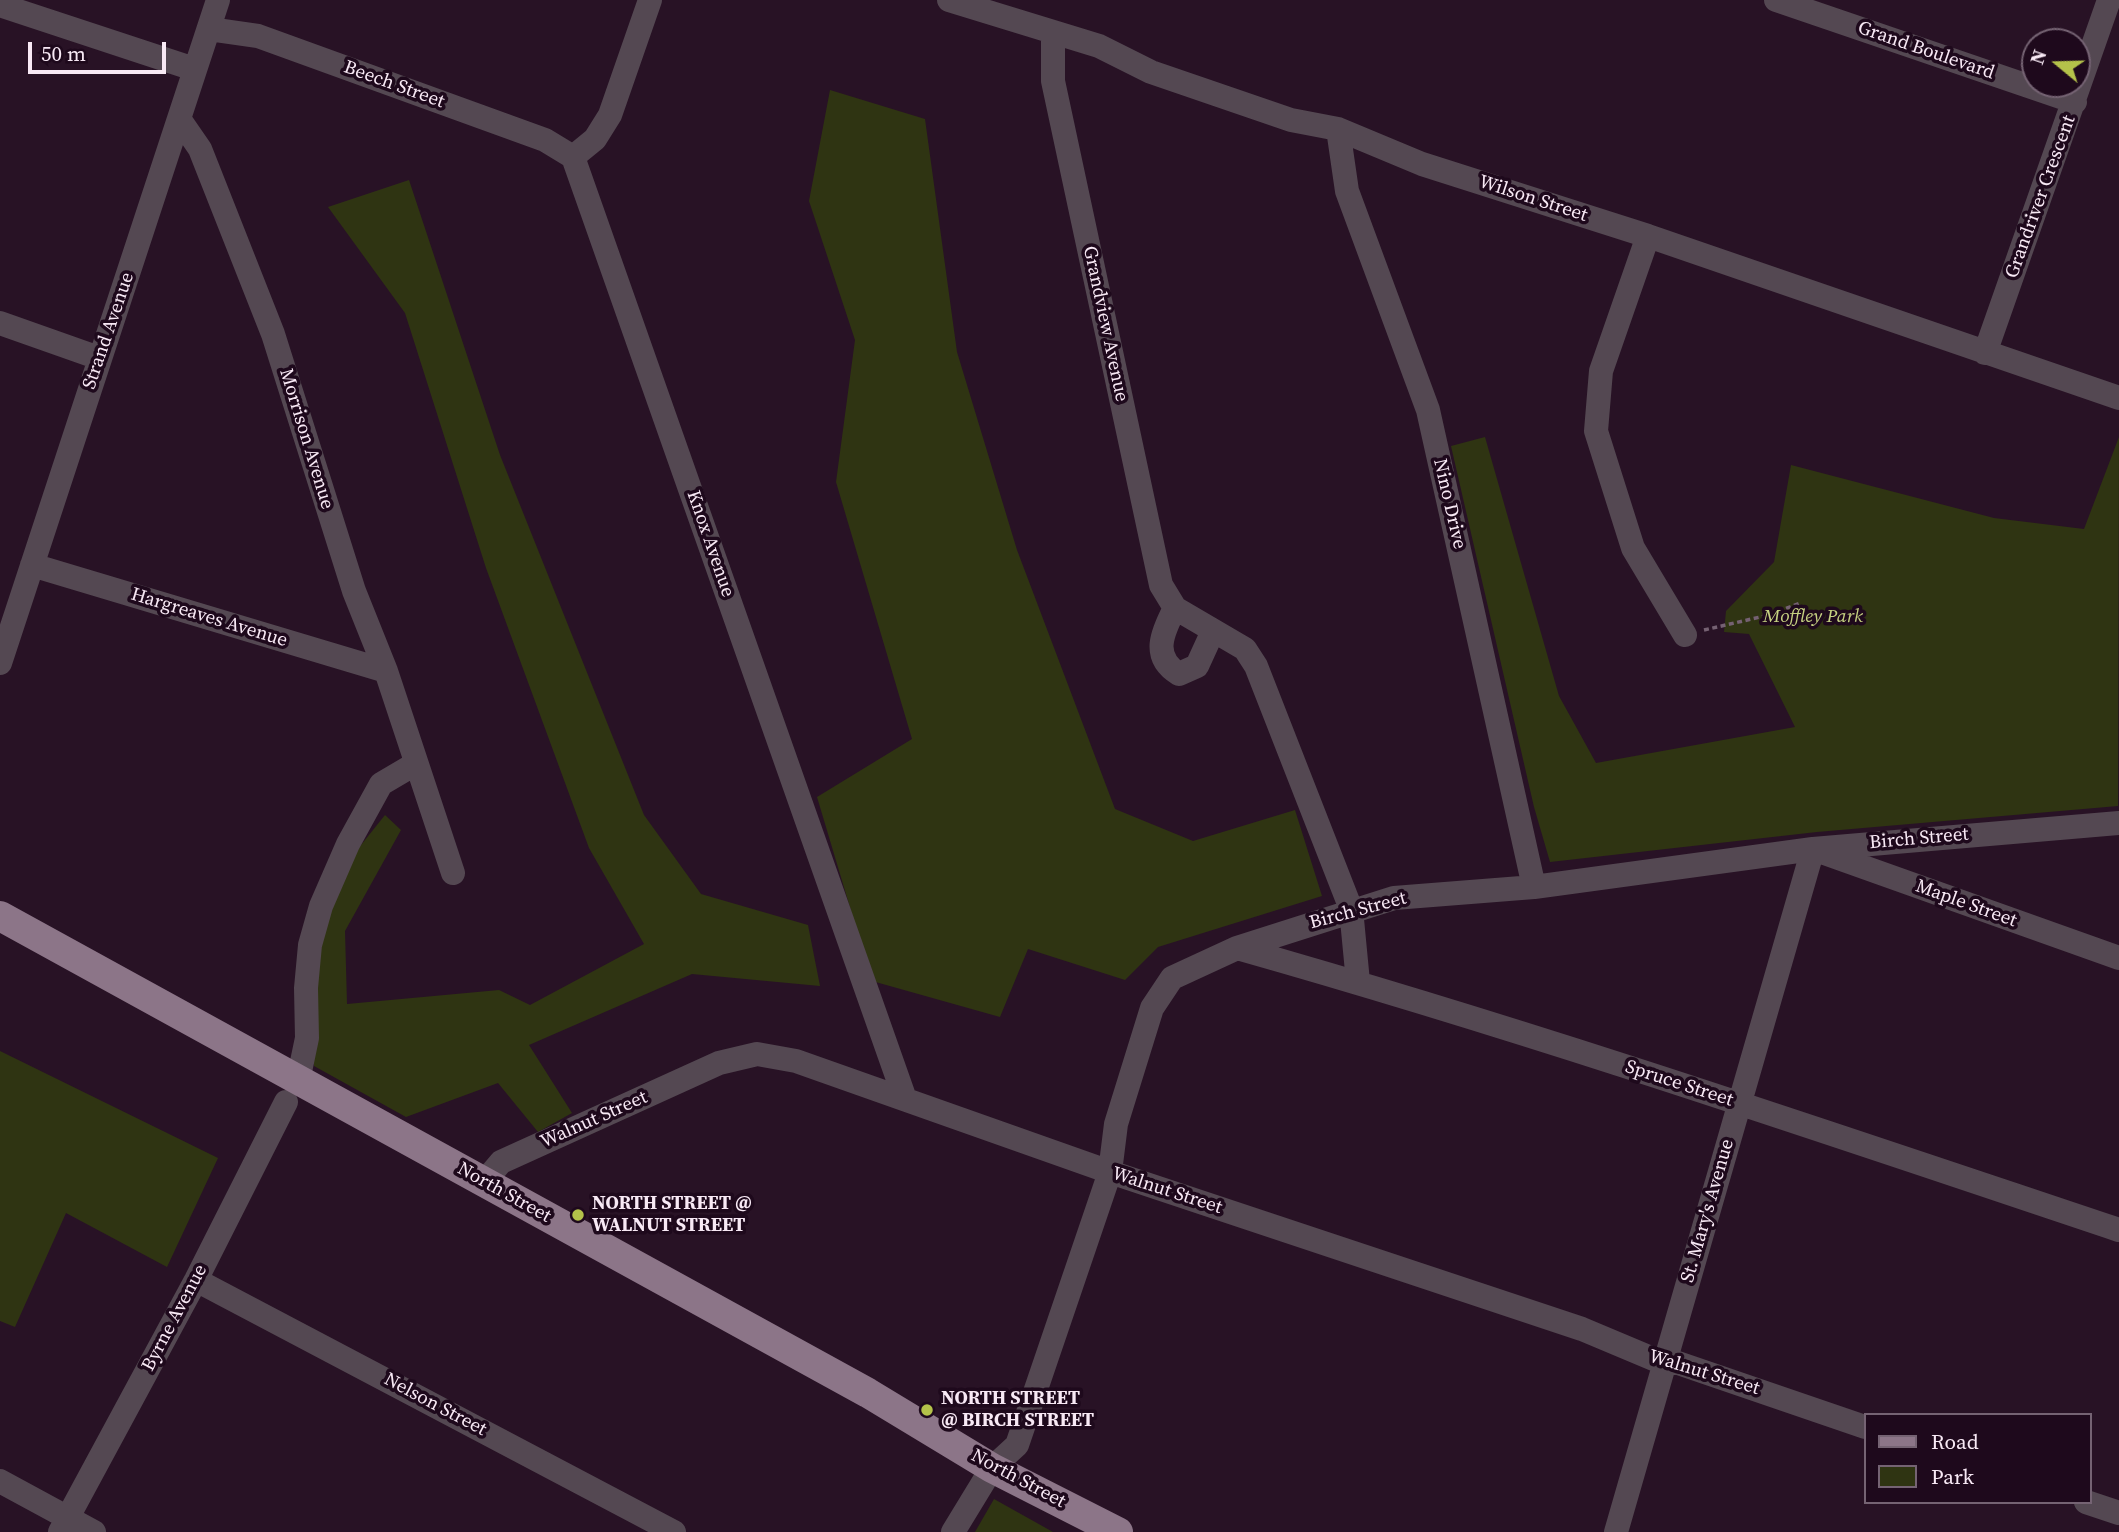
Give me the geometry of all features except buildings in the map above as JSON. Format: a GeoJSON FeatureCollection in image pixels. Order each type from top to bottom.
{"type":"FeatureCollection","features":[{"type":"Feature","properties":{"kind":"main road","name":"North Street"},"geometry":{"type":"LineString","coordinates":[[0,916],[292,1092],[485,1182],[868,1393],[992,1468],[1118,1532]]}},
{"type":"Feature","properties":{"kind":"street","name":"Strand Avenue"},"geometry":{"type":"LineString","coordinates":[[0,663],[218,0]]}},
{"type":"Feature","properties":{"kind":"street"},"geometry":{"type":"LineString","coordinates":[[573,157],[595,139],[610,115],[650,0]]}},
{"type":"Feature","properties":{"kind":"street","name":"Wilson Street"},"geometry":{"type":"LineString","coordinates":[[949,0],[1099,46],[1151,72],[1291,120],[1338,129],[1422,164],[1648,236],[2119,398]]}},
{"type":"Feature","properties":{"kind":"street","name":"Grand Boulevard"},"geometry":{"type":"LineString","coordinates":[[1776,0],[1820,7],[2075,102]]}},
{"type":"Feature","properties":{"kind":"street","name":"Grandriver Crescent"},"geometry":{"type":"LineString","coordinates":[[1985,353],[2109,0]]}},
{"type":"Feature","properties":{"kind":"street"},"geometry":{"type":"LineString","coordinates":[[0,5],[194,69]]}},
{"type":"Feature","properties":{"kind":"street","name":"Beech Street"},"geometry":{"type":"LineString","coordinates":[[209,29],[258,36],[545,140],[573,157]]}},
{"type":"Feature","properties":{"kind":"street","name":"Grandview Avenue"},"geometry":{"type":"LineString","coordinates":[[1053,34],[1056,95],[1161,585],[1175,608]]}},
{"type":"Feature","properties":{"kind":"street","name":"Morrison Avenue"},"geometry":{"type":"LineString","coordinates":[[180,120],[200,149],[274,334],[354,591],[386,671],[453,873]]}},
{"type":"Feature","properties":{"kind":"street","name":"Nino Drive"},"geometry":{"type":"LineString","coordinates":[[1338,129],[1347,191],[1428,410],[1534,887]]}},
{"type":"Feature","properties":{"kind":"street","name":"Knox Avenue"},"geometry":{"type":"LineString","coordinates":[[573,157],[905,1099]]}},
{"type":"Feature","properties":{"kind":"street"},"geometry":{"type":"LineString","coordinates":[[1648,236],[1601,371],[1595,430],[1633,548],[1685,635]]}},
{"type":"Feature","properties":{"kind":"street"},"geometry":{"type":"LineString","coordinates":[[0,323],[99,358]]}},
{"type":"Feature","properties":{"kind":"street","name":"Hargreaves Avenue"},"geometry":{"type":"LineString","coordinates":[[32,565],[386,671]]}},
{"type":"Feature","properties":{"kind":"street"},"geometry":{"type":"LineString","coordinates":[[1213,631],[1197,666],[1179,674],[1167,667],[1160,649],[1165,628],[1175,608],[1245,649],[1256,666],[1351,909],[1358,982]]}},
{"type":"Feature","properties":{"kind":"street"},"geometry":{"type":"LineString","coordinates":[[292,1092],[307,1038],[306,988],[310,945],[321,906],[348,844],[381,784],[415,764]]}},
{"type":"Feature","properties":{"kind":"street","name":"Birch Street"},"geometry":{"type":"LineString","coordinates":[[953,1532],[992,1468],[1017,1445],[1110,1172],[1116,1124],[1152,1008],[1172,978],[1237,948],[1351,909],[1394,898],[1534,887],[1813,849],[2119,823]]}},
{"type":"Feature","properties":{"kind":"street","name":"Maple Street"},"geometry":{"type":"LineString","coordinates":[[1813,849],[2119,958]]}},
{"type":"Feature","properties":{"kind":"street","name":"St. Mary's Avenue"},"geometry":{"type":"LineString","coordinates":[[1616,1532],[1813,849]]}},
{"type":"Feature","properties":{"kind":"street","name":"Spruce Street"},"geometry":{"type":"LineString","coordinates":[[1237,948],[1358,982],[1739,1103],[2119,1230]]}},
{"type":"Feature","properties":{"kind":"street","name":"Walnut Street"},"geometry":{"type":"LineString","coordinates":[[485,1182],[501,1162],[719,1063],[757,1054],[796,1061],[1110,1172],[1582,1329],[1663,1363],[1678,1363],[1864,1427]]}},
{"type":"Feature","properties":{"kind":"street","name":"Byrne Avenue"},"geometry":{"type":"LineString","coordinates":[[64,1525],[196,1280],[292,1092]]}},
{"type":"Feature","properties":{"kind":"street","name":"Nelson Street"},"geometry":{"type":"LineString","coordinates":[[196,1280],[674,1532]]}},
{"type":"Feature","properties":{"kind":"street"},"geometry":{"type":"LineString","coordinates":[[0,1481],[64,1525],[94,1532]]}},
{"type":"Feature","properties":{"kind":"street"},"geometry":{"type":"LineString","coordinates":[[2091,1504],[2119,1513]]}},
{"type":"Feature","properties":{"kind":"path"},"geometry":{"type":"LineString","coordinates":[[1685,635],[1769,615],[1800,603]]}},
{"type":"Feature","properties":{"kind":"green space"},"geometry":{"type":"Polygon","coordinates":[[[830,90],[925,119],[957,352],[1017,550],[1115,809],[1193,841],[1295,810],[1322,896],[1158,947],[1125,980],[1028,949],[1000,1017],[872,981],[817,797],[912,739],[836,482],[855,340],[809,201],[830,90]]]}},
{"type":"Feature","properties":{"kind":"green space"},"geometry":{"type":"Polygon","coordinates":[[[409,180],[500,455],[644,815],[701,894],[808,925],[820,986],[692,974],[529,1045],[572,1113],[538,1132],[498,1083],[406,1117],[314,1066],[310,966],[353,855],[385,815],[401,830],[345,931],[347,1004],[499,990],[530,1005],[644,944],[589,848],[486,568],[405,313],[328,207],[409,180]]]}},
{"type":"Feature","properties":{"kind":"green space","name":"Moffley Park"},"geometry":{"type":"Polygon","coordinates":[[[1485,437],[1559,696],[1596,763],[1795,727],[1749,634],[1724,632],[1726,611],[1774,562],[1791,465],[1994,518],[2084,529],[2119,437],[2118,806],[1817,832],[1550,862],[1534,807],[1451,446],[1485,437]]]}},
{"type":"Feature","properties":{"kind":"green space"},"geometry":{"type":"Polygon","coordinates":[[[0,1051],[218,1158],[167,1267],[66,1213],[15,1327],[0,1321],[0,1051]]]}},
{"type":"Feature","properties":{"kind":"green space"},"geometry":{"type":"Polygon","coordinates":[[[994,1499],[1053,1532],[975,1532],[994,1499]]]}},
{"type":"Feature","properties":{"kind":"place","name":"NORTH STREET @ WALNUT STREET"},"geometry":{"type":"Point","coordinates":[578,1215]}},
{"type":"Feature","properties":{"kind":"place","name":"NORTH STREET @ BIRCH STREET"},"geometry":{"type":"Point","coordinates":[927,1410]}}]}
